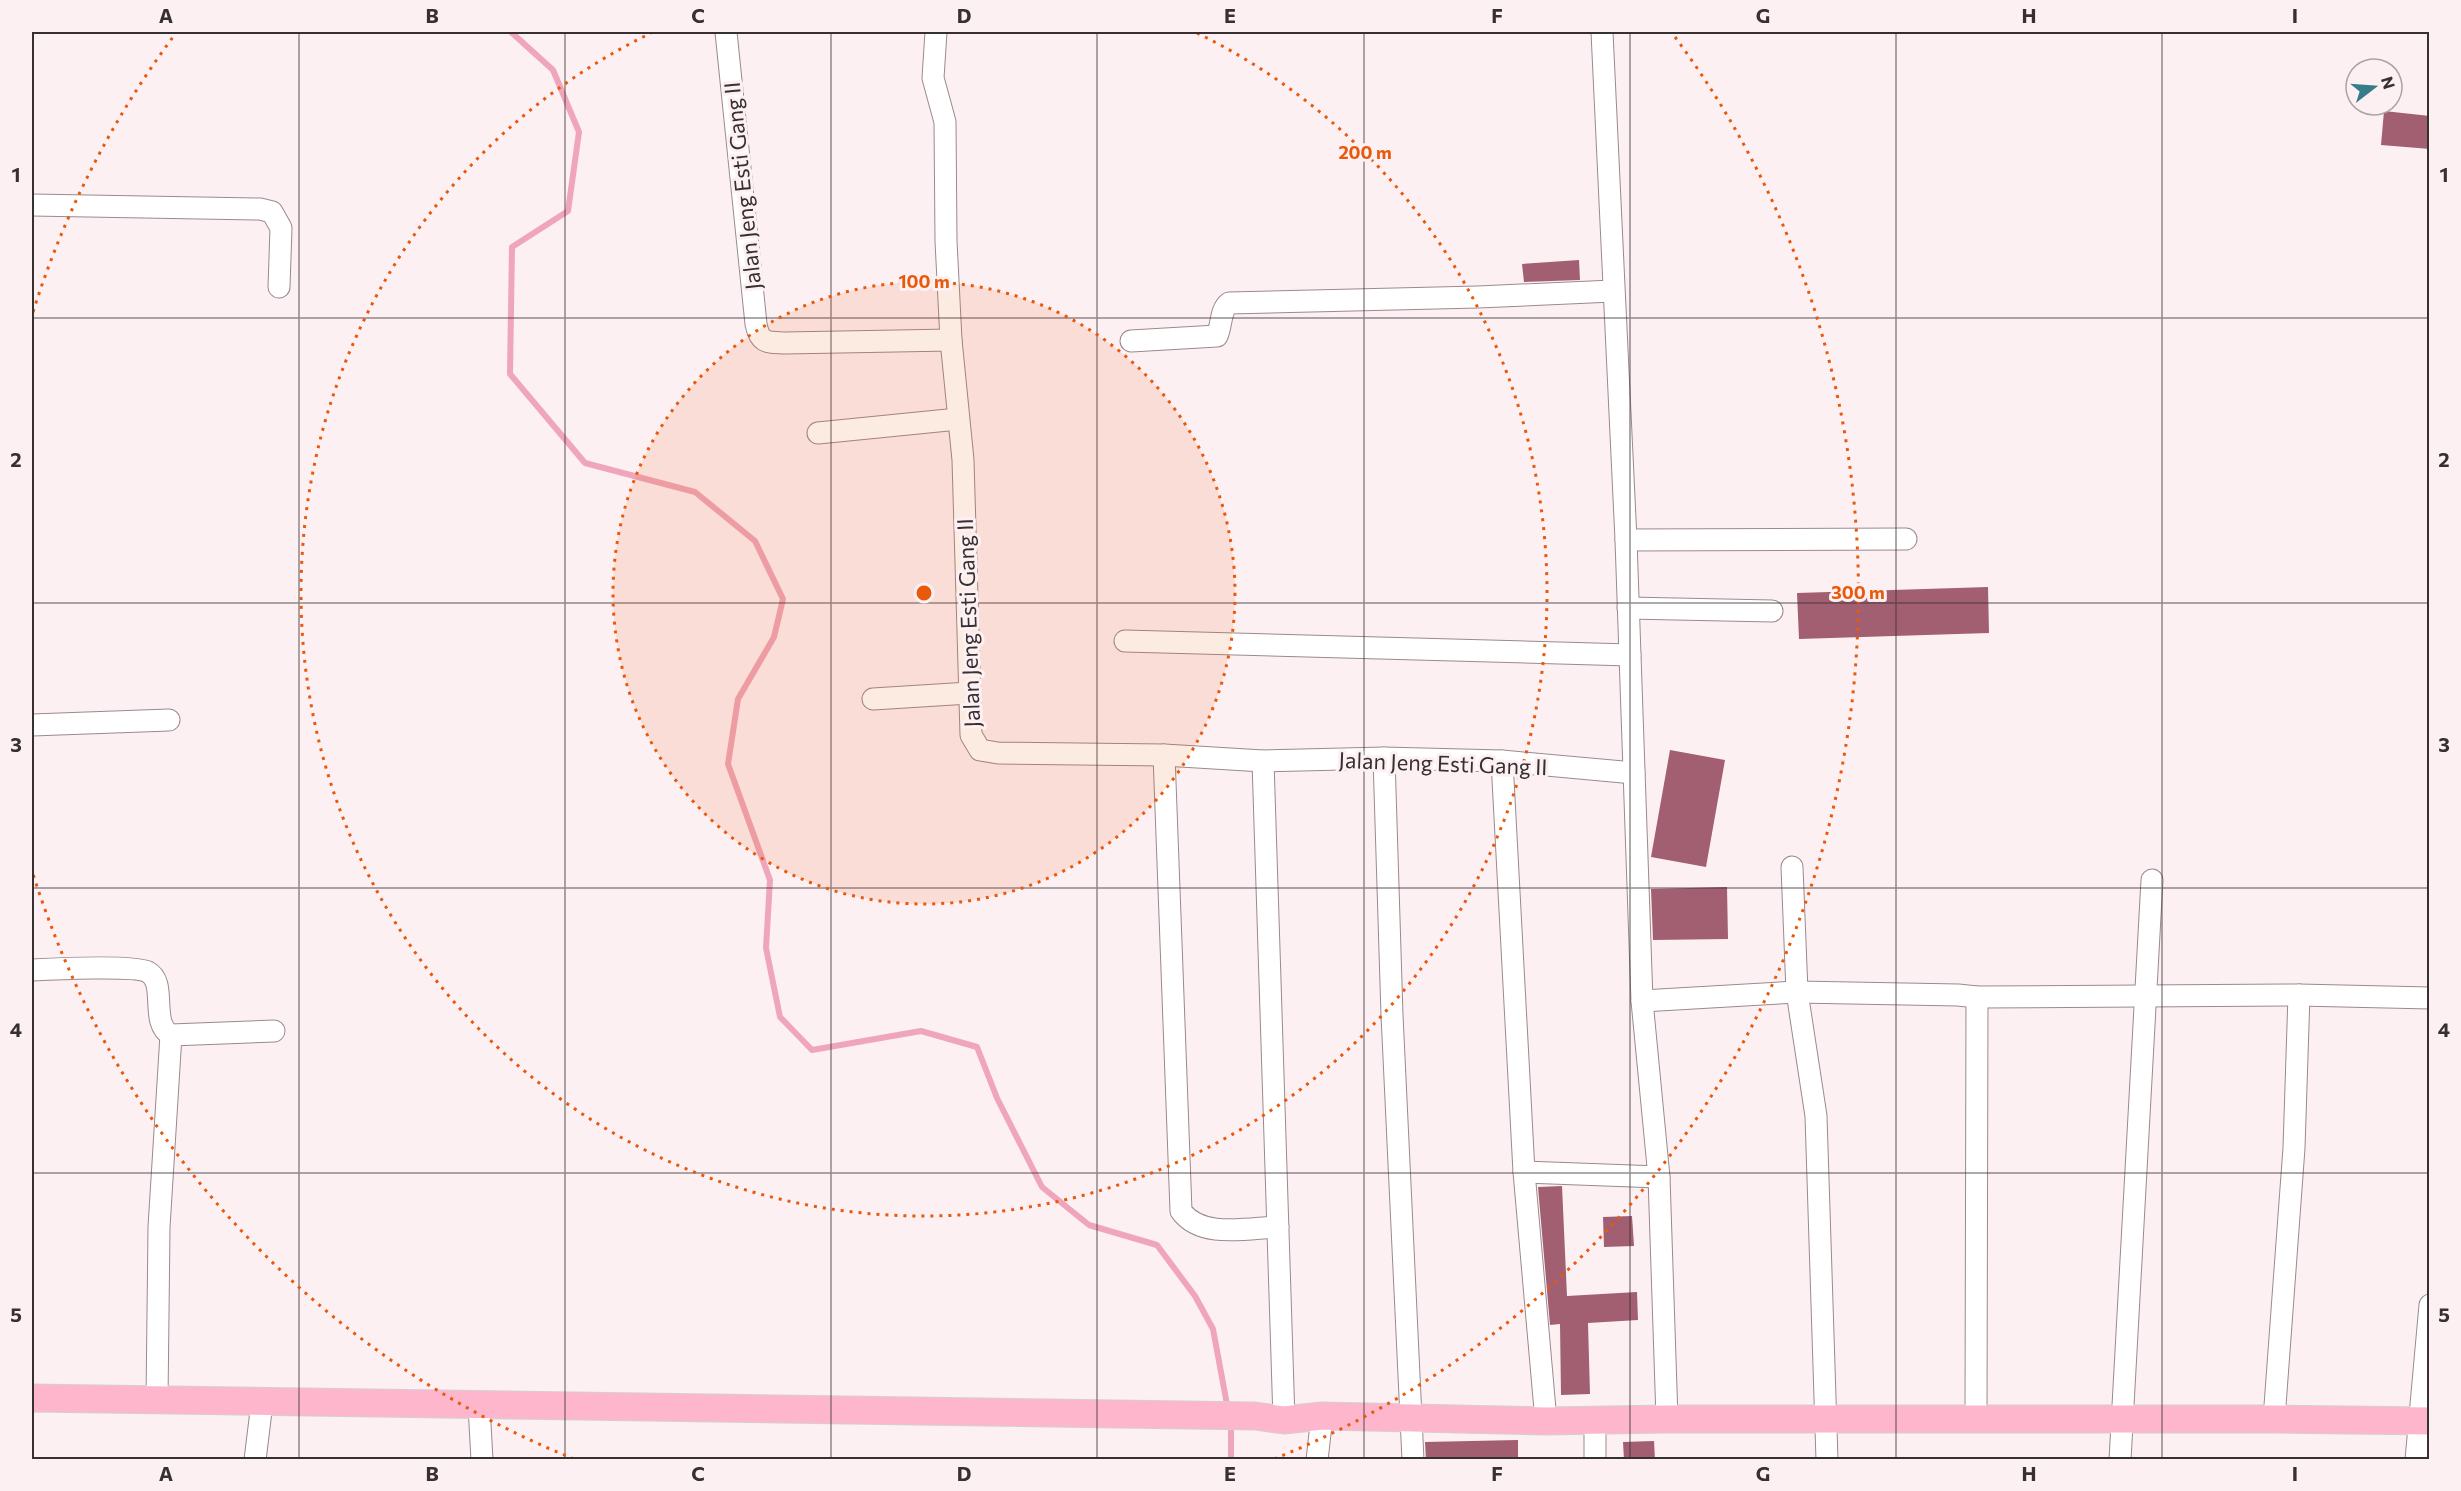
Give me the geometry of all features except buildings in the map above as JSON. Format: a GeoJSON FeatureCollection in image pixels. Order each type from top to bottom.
{"type":"FeatureCollection","features":[{"type":"Feature","properties":{"kind":"main road"},"geometry":{"type":"LineString","coordinates":[[32,1398],[1255,1416],[1284,1420],[1322,1416],[1546,1421],[2274,1419],[2424,1421]]}},
{"type":"Feature","properties":{"kind":"street","name":"Jalan Jeng Esti Gang II"},"geometry":{"type":"LineString","coordinates":[[726,32],[756,324],[760,338],[765,342],[785,343],[951,340],[963,460],[970,735],[980,750],[998,753],[1164,754],[1263,760],[1384,758],[1502,761],[1634,773]]}},
{"type":"Feature","properties":{"kind":"street"},"geometry":{"type":"LineString","coordinates":[[936,32],[933,78],[945,122],[946,241],[951,340]]}},
{"type":"Feature","properties":{"kind":"street"},"geometry":{"type":"LineString","coordinates":[[1602,32],[1626,540],[1642,1001],[1659,1177],[1667,1419]]}},
{"type":"Feature","properties":{"kind":"street"},"geometry":{"type":"LineString","coordinates":[[32,205],[260,209],[272,212],[281,228],[279,287]]}},
{"type":"Feature","properties":{"kind":"street"},"geometry":{"type":"LineString","coordinates":[[1131,341],[1217,336],[1223,312],[1229,303],[1613,291]]}},
{"type":"Feature","properties":{"kind":"street"},"geometry":{"type":"LineString","coordinates":[[818,433],[958,419]]}},
{"type":"Feature","properties":{"kind":"street"},"geometry":{"type":"LineString","coordinates":[[1626,540],[1906,539]]}},
{"type":"Feature","properties":{"kind":"street"},"geometry":{"type":"LineString","coordinates":[[1628,608],[1772,611]]}},
{"type":"Feature","properties":{"kind":"street"},"geometry":{"type":"LineString","coordinates":[[1125,641],[1630,655]]}},
{"type":"Feature","properties":{"kind":"street"},"geometry":{"type":"LineString","coordinates":[[873,699],[969,693]]}},
{"type":"Feature","properties":{"kind":"street"},"geometry":{"type":"LineString","coordinates":[[32,725],[169,720]]}},
{"type":"Feature","properties":{"kind":"street"},"geometry":{"type":"LineString","coordinates":[[1164,754],[1181,1211],[1187,1219],[1213,1229],[1278,1227]]}},
{"type":"Feature","properties":{"kind":"street"},"geometry":{"type":"LineString","coordinates":[[1384,758],[1392,1015],[1413,1460]]}},
{"type":"Feature","properties":{"kind":"street"},"geometry":{"type":"LineString","coordinates":[[1263,760],[1284,1420]]}},
{"type":"Feature","properties":{"kind":"street"},"geometry":{"type":"LineString","coordinates":[[1502,761],[1524,1172],[1546,1421]]}},
{"type":"Feature","properties":{"kind":"street"},"geometry":{"type":"LineString","coordinates":[[1792,867],[1797,992],[1816,1116],[1827,1460]]}},
{"type":"Feature","properties":{"kind":"street"},"geometry":{"type":"LineString","coordinates":[[2120,1460],[2120,1420],[2151,880]]}},
{"type":"Feature","properties":{"kind":"street"},"geometry":{"type":"LineString","coordinates":[[32,970],[126,969],[146,971],[152,975],[156,983],[162,1027],[171,1035],[274,1031]]}},
{"type":"Feature","properties":{"kind":"street"},"geometry":{"type":"LineString","coordinates":[[1642,1001],[1797,992],[1977,997],[2299,995],[2430,998]]}},
{"type":"Feature","properties":{"kind":"street"},"geometry":{"type":"LineString","coordinates":[[2274,1419],[2294,1148],[2299,995]]}},
{"type":"Feature","properties":{"kind":"street"},"geometry":{"type":"LineString","coordinates":[[1976,1420],[1977,997]]}},
{"type":"Feature","properties":{"kind":"street"},"geometry":{"type":"LineString","coordinates":[[157,1401],[159,1227],[171,1035]]}},
{"type":"Feature","properties":{"kind":"street"},"geometry":{"type":"LineString","coordinates":[[1524,1172],[1659,1177]]}},
{"type":"Feature","properties":{"kind":"street"},"geometry":{"type":"LineString","coordinates":[[2416,1460],[2424,1421],[2430,1305]]}},
{"type":"Feature","properties":{"kind":"street"},"geometry":{"type":"LineString","coordinates":[[255,1460],[262,1403]]}},
{"type":"Feature","properties":{"kind":"street"},"geometry":{"type":"LineString","coordinates":[[478,1406],[482,1460]]}},
{"type":"Feature","properties":{"kind":"street"},"geometry":{"type":"LineString","coordinates":[[1317,1460],[1322,1416]]}},
{"type":"Feature","properties":{"kind":"street"},"geometry":{"type":"LineString","coordinates":[[1595,1421],[1595,1460]]}},
{"type":"Feature","properties":{"kind":"waterway"},"geometry":{"type":"LineString","coordinates":[[511,32],[553,70],[579,132],[568,211],[512,247],[510,374],[585,463],[695,492],[755,541],[783,599],[774,637],[738,699],[728,764],[770,880],[766,948],[780,1017],[812,1050],[921,1031],[977,1047],[997,1098],[1042,1187],[1089,1225],[1157,1245],[1195,1296],[1213,1329],[1228,1410]]}},
{"type":"Feature","properties":{"kind":"waterway"},"geometry":{"type":"LineString","coordinates":[[1231,1423],[1231,1460]]}}]}
